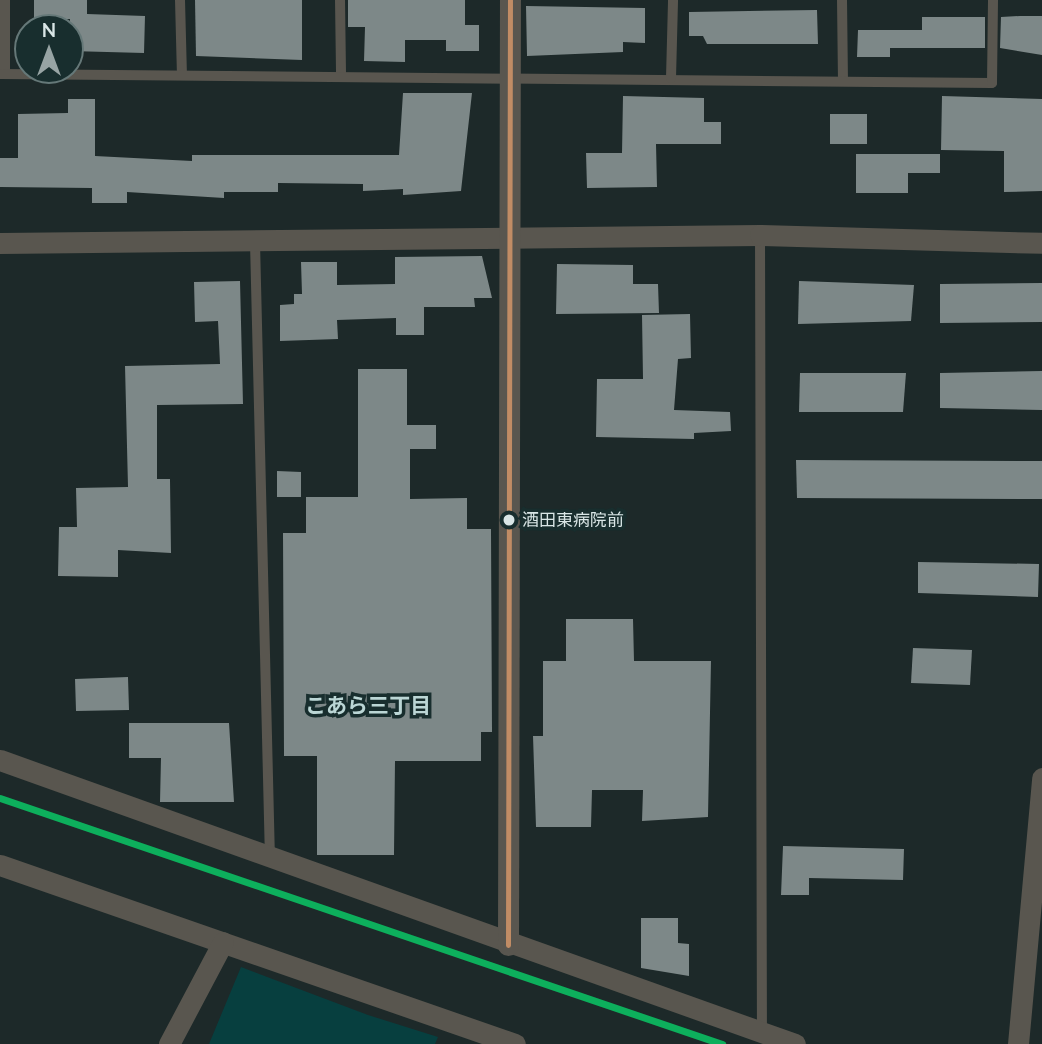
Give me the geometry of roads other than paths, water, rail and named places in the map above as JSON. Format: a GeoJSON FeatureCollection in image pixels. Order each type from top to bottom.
{"type":"FeatureCollection","features":[{"type":"Feature","properties":{"kind":"street"},"geometry":{"type":"LineString","coordinates":[[508,945],[510,0]]}},
{"type":"Feature","properties":{"kind":"street"},"geometry":{"type":"LineString","coordinates":[[0,243],[508,241],[760,235],[1042,243]]}},
{"type":"Feature","properties":{"kind":"street"},"geometry":{"type":"LineString","coordinates":[[0,760],[508,945],[795,1044]]}},
{"type":"Feature","properties":{"kind":"street"},"geometry":{"type":"LineString","coordinates":[[1018,1044],[1042,778]]}},
{"type":"Feature","properties":{"kind":"street"},"geometry":{"type":"LineString","coordinates":[[0,865],[515,1044]]}},
{"type":"Feature","properties":{"kind":"street"},"geometry":{"type":"LineString","coordinates":[[169,1044],[223,942]]}},
{"type":"Feature","properties":{"kind":"lane"},"geometry":{"type":"LineString","coordinates":[[5,0],[2,74],[509,76],[992,83],[993,0]]}},
{"type":"Feature","properties":{"kind":"lane"},"geometry":{"type":"LineString","coordinates":[[180,0],[181,75]]}},
{"type":"Feature","properties":{"kind":"lane"},"geometry":{"type":"LineString","coordinates":[[340,0],[341,75]]}},
{"type":"Feature","properties":{"kind":"lane"},"geometry":{"type":"LineString","coordinates":[[671,78],[673,0]]}},
{"type":"Feature","properties":{"kind":"lane"},"geometry":{"type":"LineString","coordinates":[[842,0],[843,81]]}},
{"type":"Feature","properties":{"kind":"lane"},"geometry":{"type":"LineString","coordinates":[[760,235],[762,1033]]}},
{"type":"Feature","properties":{"kind":"lane"},"geometry":{"type":"LineString","coordinates":[[255,242],[270,858]]}},
{"type":"Feature","properties":{"kind":"place","name":"酒田東病院前"},"geometry":{"type":"Point","coordinates":[509,520]}},
{"type":"Feature","properties":{"kind":"district","name":"こあら三丁目"},"geometry":{"type":"Point","coordinates":[368,705]}}]}
